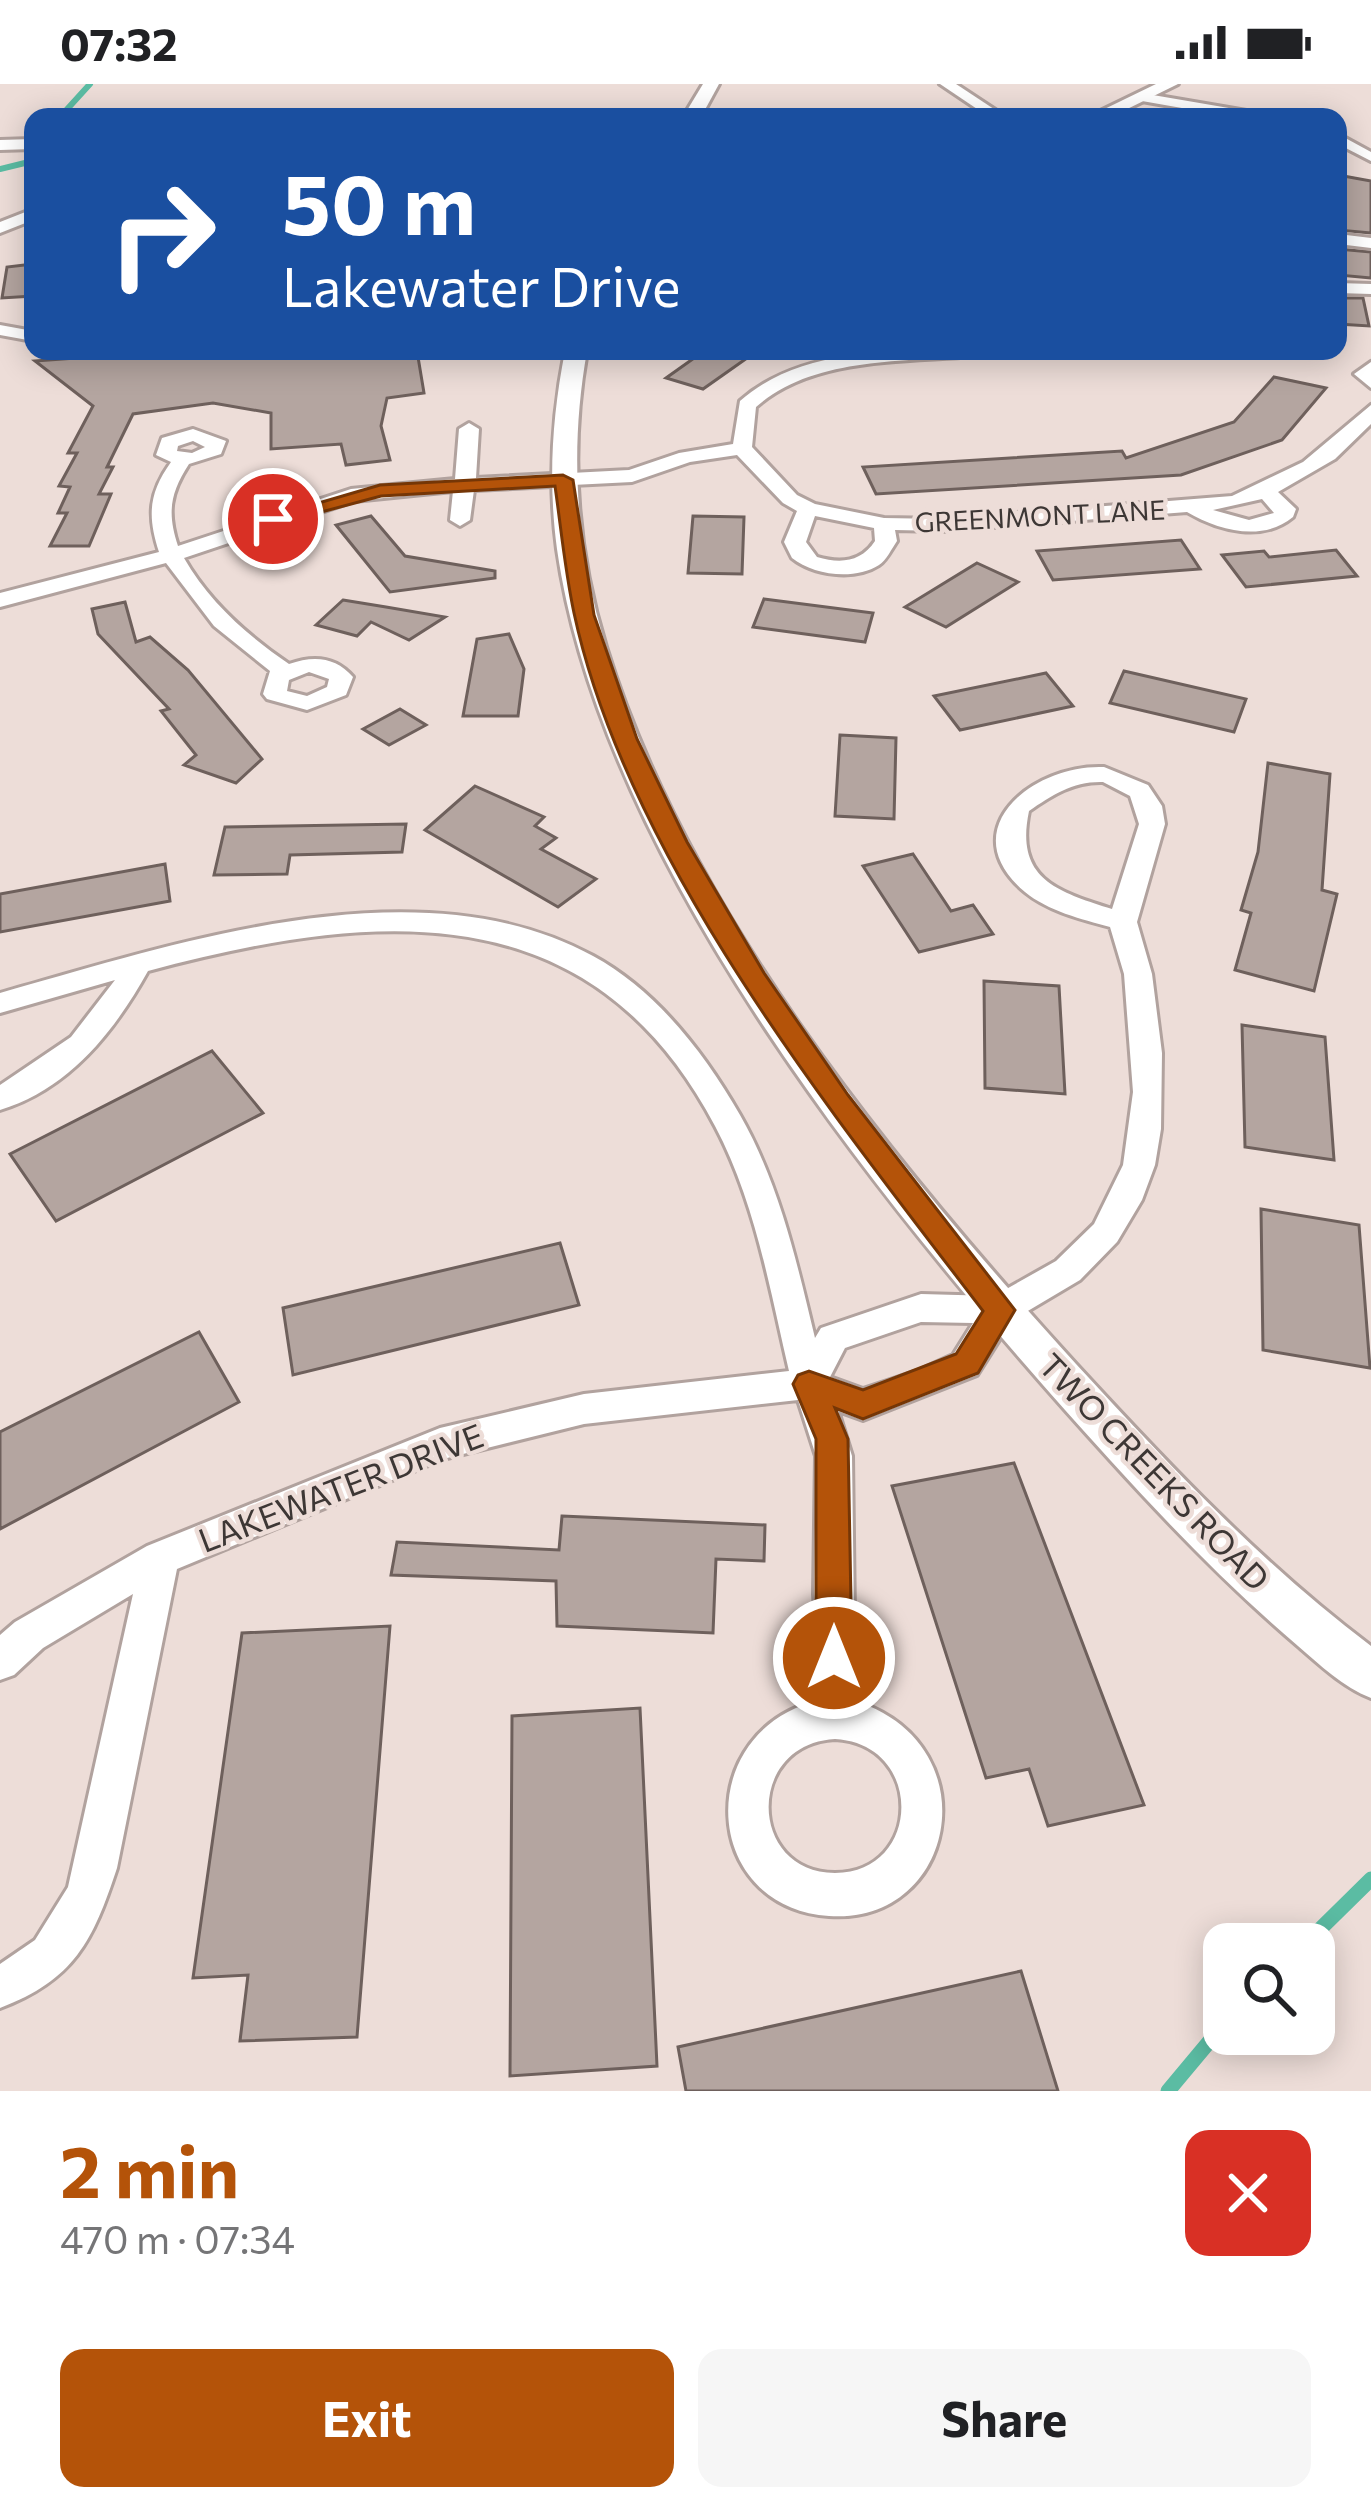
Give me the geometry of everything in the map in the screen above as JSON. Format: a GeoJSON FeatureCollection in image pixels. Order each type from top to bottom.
{"type":"FeatureCollection","features":[{"type":"Feature","properties":{"kind":"street"},"geometry":{"type":"LineString","coordinates":[[947,84],[985,108]]}},
{"type":"Feature","properties":{"kind":"street"},"geometry":{"type":"LineString","coordinates":[[1121,108],[1170,84]]}},
{"type":"Feature","properties":{"kind":"street"},"geometry":{"type":"LineString","coordinates":[[1147,98],[1205,108]]}},
{"type":"Feature","properties":{"kind":"street","name":"TWO CREEKS ROAD"},"geometry":{"type":"LineString","coordinates":[[575,360],[563,480],[590,634],[626,739],[675,842],[755,979],[838,1102],[1000,1310],[1222,1548],[1293,1614],[1371,1675]]}},
{"type":"Feature","properties":{"kind":"street"},"geometry":{"type":"LineString","coordinates":[[0,600],[172,555],[351,495],[632,476],[686,457],[742,448],[747,405],[770,385],[843,364],[883,360]]}},
{"type":"Feature","properties":{"kind":"street"},"geometry":{"type":"LineString","coordinates":[[1371,367],[1363,374],[1371,382]]}},
{"type":"Feature","properties":{"kind":"street","name":"GREENMONT LANE"},"geometry":{"type":"LineString","coordinates":[[742,448],[774,485],[809,509],[884,524],[1195,508],[1266,492],[1347,440],[1371,410]]}},
{"type":"Feature","properties":{"kind":"street"},"geometry":{"type":"LineString","coordinates":[[460,520],[463,484],[470,467],[469,429]]}},
{"type":"Feature","properties":{"kind":"street"},"geometry":{"type":"LineString","coordinates":[[182,460],[160,502],[172,555],[227,627],[252,651],[285,671]]}},
{"type":"Feature","properties":{"kind":"street","name":"GREENMONT LANE"},"geometry":{"type":"LineString","coordinates":[[1195,508],[1218,523],[1269,524],[1283,517],[1286,509],[1266,492]]}},
{"type":"Feature","properties":{"kind":"street","name":"GREENMONT LANE"},"geometry":{"type":"LineString","coordinates":[[809,509],[794,527],[792,542],[799,555],[812,563],[838,567],[873,560],[886,541],[884,524]]}},
{"type":"Feature","properties":{"kind":"street"},"geometry":{"type":"LineString","coordinates":[[809,1384],[832,1339],[921,1308],[1000,1310],[1078,1263],[1123,1207],[1149,1132],[1150,1086],[1138,969],[1123,922],[1152,830],[1150,807],[1142,794],[1114,776],[1073,776],[1017,808],[1010,827],[1011,845],[1017,869],[1029,884],[1058,902],[1123,922]]}},
{"type":"Feature","properties":{"kind":"street"},"geometry":{"type":"LineString","coordinates":[[0,1004],[138,964],[325,923],[400,918],[542,944],[609,977],[657,1021],[690,1060],[724,1114],[750,1172],[791,1295],[809,1384],[832,1439],[834,1658],[843,1718]]}},
{"type":"Feature","properties":{"kind":"street"},"geometry":{"type":"LineString","coordinates":[[0,1099],[80,1050],[107,1021],[138,964]]}},
{"type":"Feature","properties":{"kind":"street","name":"LAKEWATER DRIVE"},"geometry":{"type":"LineString","coordinates":[[0,1661],[28,1635],[160,1558],[440,1444],[584,1409],[809,1384],[863,1405],[967,1364],[1000,1310]]}},
{"type":"Feature","properties":{"kind":"street","name":"LAKEWATER DRIVE"},"geometry":{"type":"LineString","coordinates":[[0,1986],[41,1969],[83,1909],[96,1868],[160,1558]]}},
{"type":"Feature","properties":{"kind":"street"},"geometry":{"type":"LineString","coordinates":[[843,1718],[885,1736],[903,1755],[922,1804],[913,1854],[897,1874],[876,1889],[847,1896],[818,1894],[778,1870],[752,1832],[747,1802],[758,1761],[785,1730],[811,1719],[843,1718]]}},
{"type":"Feature","properties":{"kind":"building"},"geometry":{"type":"Polygon","coordinates":[[[1347,177],[1371,181],[1371,233],[1347,231],[1347,177]]]}},
{"type":"Feature","properties":{"kind":"building"},"geometry":{"type":"Polygon","coordinates":[[[1347,250],[1371,252],[1371,278],[1347,276],[1347,250]]]}},
{"type":"Feature","properties":{"kind":"building"},"geometry":{"type":"Polygon","coordinates":[[[24,265],[24,297],[2,298],[7,267],[24,265]]]}},
{"type":"Feature","properties":{"kind":"building"},"geometry":{"type":"Polygon","coordinates":[[[1347,298],[1363,298],[1369,326],[1347,325],[1347,298]]]}},
{"type":"Feature","properties":{"kind":"building"},"geometry":{"type":"Polygon","coordinates":[[[418,360],[424,393],[387,398],[381,426],[390,460],[346,465],[341,444],[271,449],[271,413],[213,403],[133,414],[107,467],[113,467],[99,494],[111,494],[89,546],[50,546],[67,513],[58,513],[70,487],[59,486],[77,453],[68,453],[93,406],[35,361],[418,360]]]}},
{"type":"Feature","properties":{"kind":"building"},"geometry":{"type":"Polygon","coordinates":[[[691,360],[744,360],[703,389],[666,378],[691,360]]]}},
{"type":"Feature","properties":{"kind":"building"},"geometry":{"type":"Polygon","coordinates":[[[1274,377],[1326,388],[1282,440],[1181,475],[876,494],[863,467],[1122,451],[1126,458],[1234,422],[1274,377]]]}},
{"type":"Feature","properties":{"kind":"building"},"geometry":{"type":"Polygon","coordinates":[[[371,516],[405,556],[495,571],[495,578],[390,592],[336,525],[371,516]]]}},
{"type":"Feature","properties":{"kind":"building"},"geometry":{"type":"Polygon","coordinates":[[[693,516],[744,517],[742,574],[688,573],[693,516]]]}},
{"type":"Feature","properties":{"kind":"building"},"geometry":{"type":"Polygon","coordinates":[[[1181,540],[1200,569],[1053,580],[1037,551],[1181,540]]]}},
{"type":"Feature","properties":{"kind":"building"},"geometry":{"type":"Polygon","coordinates":[[[1336,550],[1357,576],[1246,587],[1222,555],[1264,551],[1269,557],[1336,550]]]}},
{"type":"Feature","properties":{"kind":"building"},"geometry":{"type":"Polygon","coordinates":[[[977,563],[1018,582],[946,627],[905,607],[977,563]]]}},
{"type":"Feature","properties":{"kind":"building"},"geometry":{"type":"Polygon","coordinates":[[[764,599],[873,613],[865,642],[753,627],[764,599]]]}},
{"type":"Feature","properties":{"kind":"building"},"geometry":{"type":"Polygon","coordinates":[[[343,600],[445,617],[409,640],[371,622],[357,636],[316,625],[343,600]]]}},
{"type":"Feature","properties":{"kind":"building"},"geometry":{"type":"Polygon","coordinates":[[[125,602],[136,642],[150,637],[188,670],[262,759],[236,783],[184,765],[196,755],[161,711],[169,709],[98,634],[92,609],[125,602]]]}},
{"type":"Feature","properties":{"kind":"building"},"geometry":{"type":"Polygon","coordinates":[[[509,634],[524,669],[518,716],[463,716],[477,639],[509,634]]]}},
{"type":"Feature","properties":{"kind":"building"},"geometry":{"type":"Polygon","coordinates":[[[1124,671],[1246,699],[1234,732],[1110,703],[1124,671]]]}},
{"type":"Feature","properties":{"kind":"building"},"geometry":{"type":"Polygon","coordinates":[[[1046,673],[1073,706],[960,730],[934,696],[1046,673]]]}},
{"type":"Feature","properties":{"kind":"building"},"geometry":{"type":"Polygon","coordinates":[[[400,709],[426,725],[389,745],[363,729],[400,709]]]}},
{"type":"Feature","properties":{"kind":"building"},"geometry":{"type":"Polygon","coordinates":[[[840,735],[896,738],[894,819],[835,816],[840,735]]]}},
{"type":"Feature","properties":{"kind":"building"},"geometry":{"type":"Polygon","coordinates":[[[1268,763],[1330,774],[1322,890],[1337,894],[1314,991],[1235,970],[1251,913],[1241,910],[1258,852],[1268,763]]]}},
{"type":"Feature","properties":{"kind":"building"},"geometry":{"type":"Polygon","coordinates":[[[475,786],[544,817],[535,826],[556,838],[541,849],[596,879],[558,907],[425,830],[475,786]]]}},
{"type":"Feature","properties":{"kind":"building"},"geometry":{"type":"Polygon","coordinates":[[[406,824],[402,852],[290,855],[287,874],[214,875],[225,827],[406,824]]]}},
{"type":"Feature","properties":{"kind":"building"},"geometry":{"type":"Polygon","coordinates":[[[913,854],[951,911],[973,905],[993,934],[919,952],[863,866],[913,854]]]}},
{"type":"Feature","properties":{"kind":"building"},"geometry":{"type":"Polygon","coordinates":[[[165,864],[170,901],[0,932],[0,894],[165,864]]]}},
{"type":"Feature","properties":{"kind":"building"},"geometry":{"type":"Polygon","coordinates":[[[984,981],[1059,986],[1065,1094],[985,1088],[984,981]]]}},
{"type":"Feature","properties":{"kind":"building"},"geometry":{"type":"Polygon","coordinates":[[[1242,1025],[1325,1037],[1334,1160],[1245,1147],[1242,1025]]]}},
{"type":"Feature","properties":{"kind":"building"},"geometry":{"type":"Polygon","coordinates":[[[212,1051],[263,1113],[56,1221],[10,1154],[212,1051]]]}},
{"type":"Feature","properties":{"kind":"building"},"geometry":{"type":"Polygon","coordinates":[[[1261,1209],[1359,1225],[1370,1368],[1263,1350],[1261,1209]]]}},
{"type":"Feature","properties":{"kind":"building"},"geometry":{"type":"Polygon","coordinates":[[[560,1243],[579,1305],[293,1375],[283,1308],[560,1243]]]}},
{"type":"Feature","properties":{"kind":"building"},"geometry":{"type":"Polygon","coordinates":[[[199,1332],[239,1402],[0,1529],[0,1432],[199,1332]]]}},
{"type":"Feature","properties":{"kind":"building"},"geometry":{"type":"Polygon","coordinates":[[[1014,1463],[1144,1805],[1048,1826],[1029,1769],[986,1778],[892,1486],[1014,1463]]]}},
{"type":"Feature","properties":{"kind":"building"},"geometry":{"type":"Polygon","coordinates":[[[562,1516],[765,1525],[764,1561],[716,1559],[713,1633],[557,1626],[556,1581],[391,1575],[397,1542],[559,1550],[562,1516]]]}},
{"type":"Feature","properties":{"kind":"building"},"geometry":{"type":"Polygon","coordinates":[[[390,1626],[357,2037],[240,2041],[248,1975],[193,1978],[242,1633],[390,1626]]]}},
{"type":"Feature","properties":{"kind":"building"},"geometry":{"type":"Polygon","coordinates":[[[640,1708],[657,2066],[510,2076],[512,1716],[640,1708]]]}},
{"type":"Feature","properties":{"kind":"building"},"geometry":{"type":"Polygon","coordinates":[[[1021,1971],[1058,2091],[686,2091],[678,2047],[1021,1971]]]}},
{"type":"Feature","properties":{"kind":"waterway"},"geometry":{"type":"LineString","coordinates":[[68,108],[90,84]]}},
{"type":"Feature","properties":{"kind":"waterway"},"geometry":{"type":"LineString","coordinates":[[0,169],[24,163]]}},
{"type":"Feature","properties":{"kind":"waterway"},"geometry":{"type":"LineString","coordinates":[[1326,1923],[1371,1879]]}},
{"type":"Feature","properties":{"kind":"waterway"},"geometry":{"type":"LineString","coordinates":[[1168,2091],[1203,2049]]}},
{"type":"Feature","properties":{"kind":"route"},"geometry":{"type":"LineString","coordinates":[[273,519],[380,491],[563,480],[584,615],[626,739],[675,842],[755,979],[838,1102],[1000,1310],[967,1364],[863,1405],[809,1384],[832,1439],[834,1658]]}}]}
